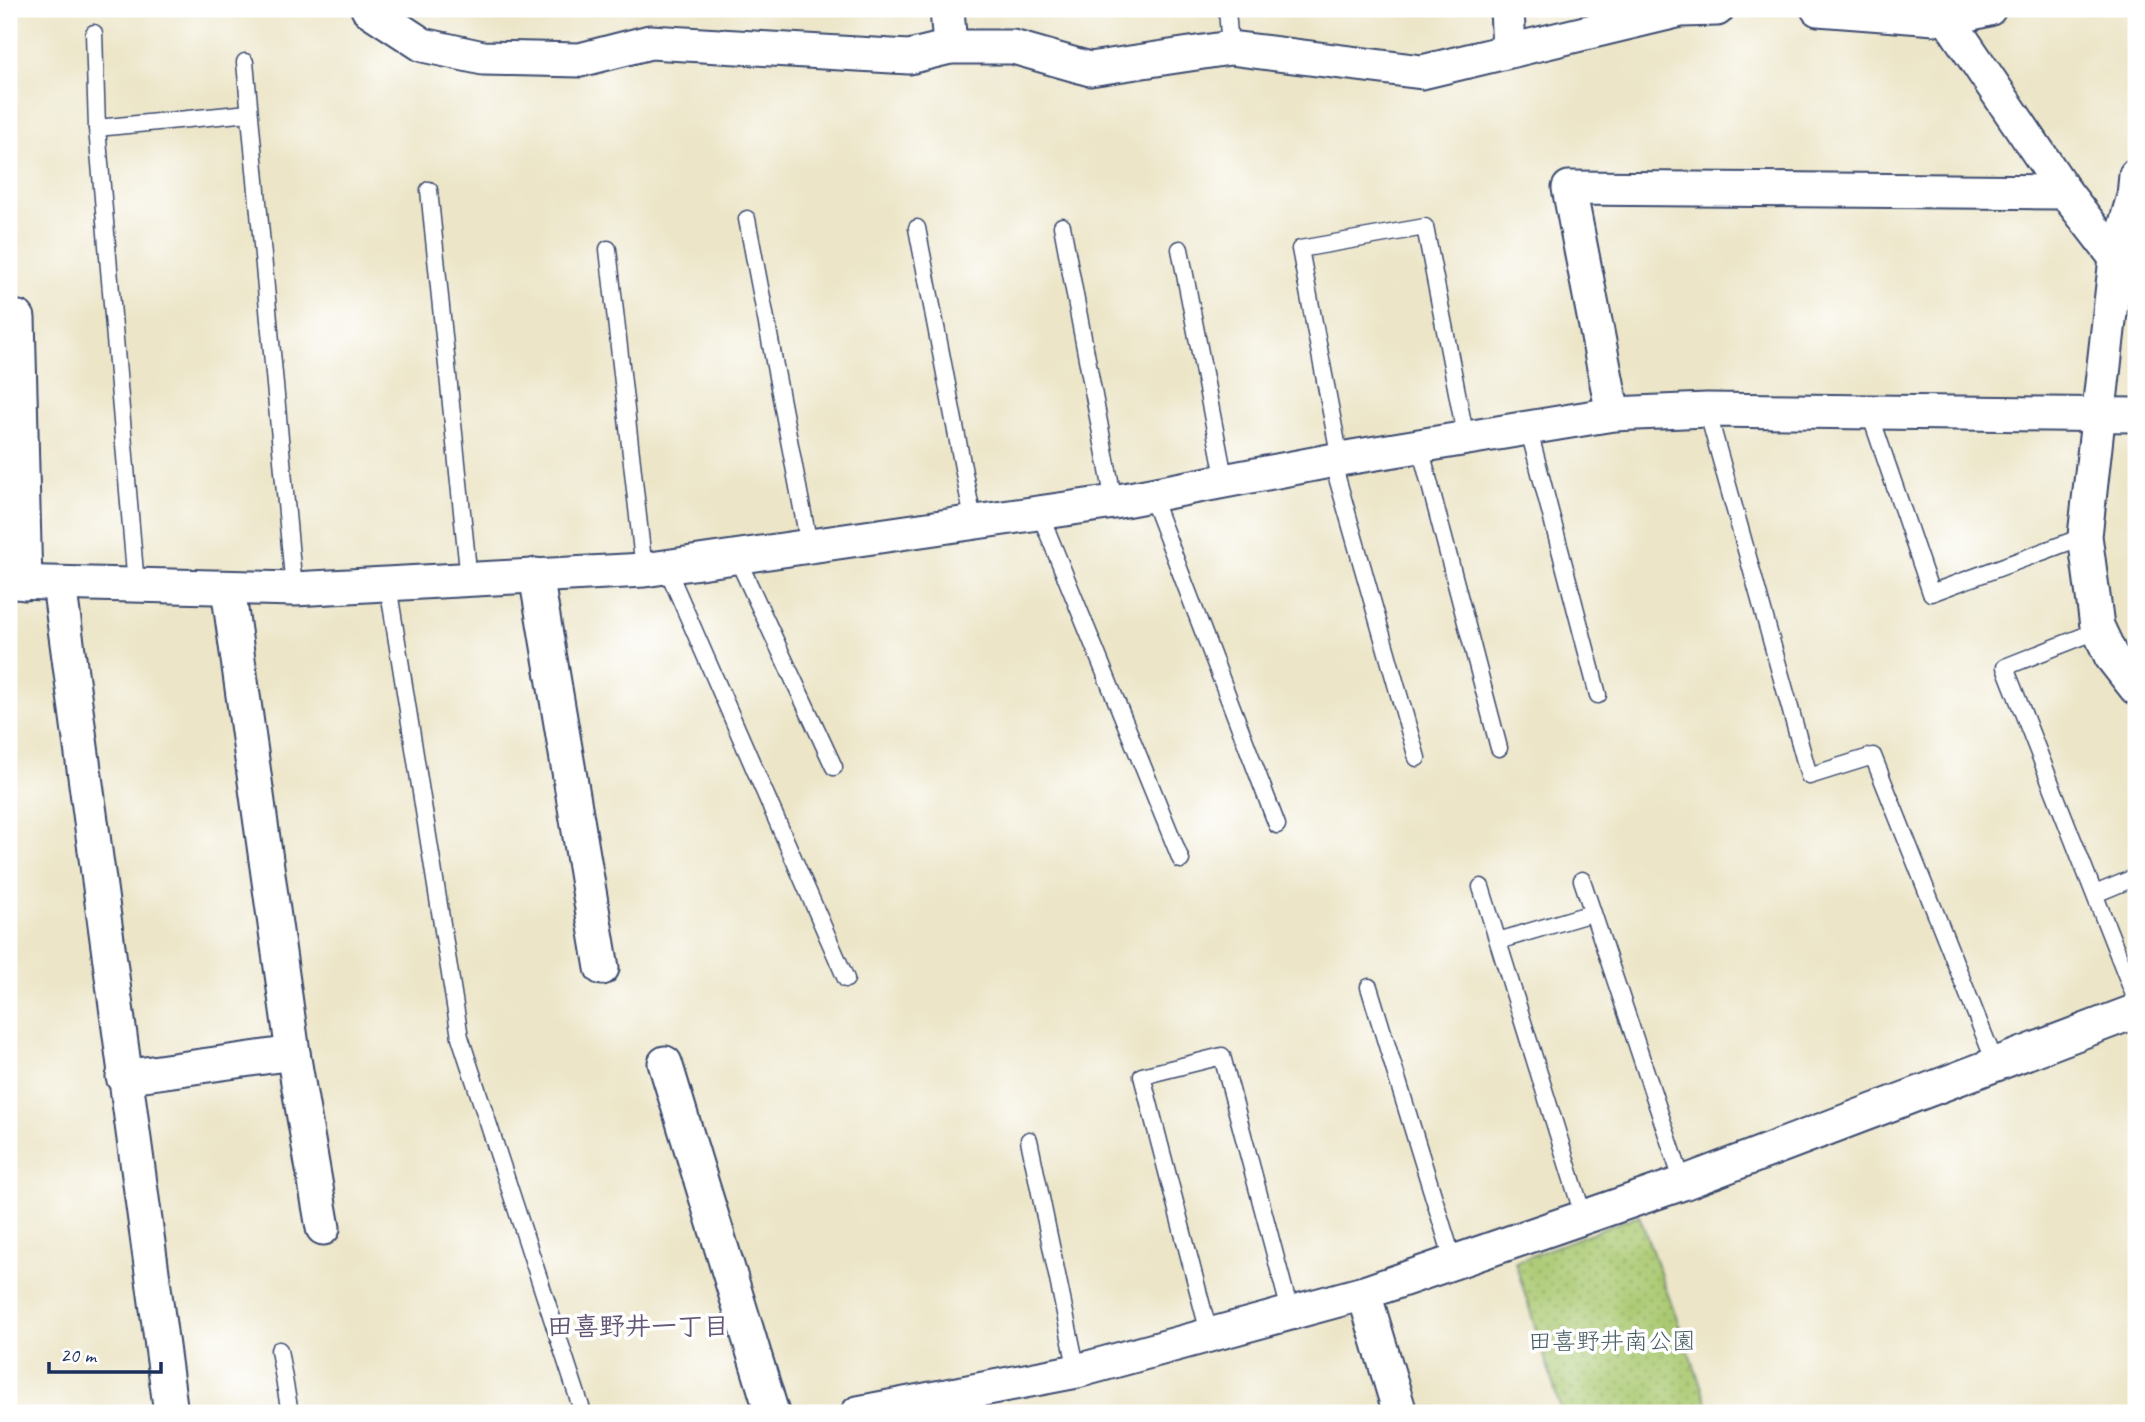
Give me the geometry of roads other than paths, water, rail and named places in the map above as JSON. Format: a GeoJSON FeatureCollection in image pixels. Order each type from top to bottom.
{"type":"FeatureCollection","features":[{"type":"Feature","properties":{"kind":"street"},"geometry":{"type":"LineString","coordinates":[[947,9],[950,47]]}},
{"type":"Feature","properties":{"kind":"street"},"geometry":{"type":"LineString","coordinates":[[1507,9],[1509,48]]}},
{"type":"Feature","properties":{"kind":"street"},"geometry":{"type":"LineString","coordinates":[[380,14],[423,45],[483,58],[580,61],[650,42],[909,57],[950,47],[1013,47],[1090,69],[1230,48],[1422,72],[1509,48],[1681,10],[1717,9]]}},
{"type":"Feature","properties":{"kind":"street"},"geometry":{"type":"LineString","coordinates":[[1818,9],[1948,19],[1989,9]]}},
{"type":"Feature","properties":{"kind":"street"},"geometry":{"type":"LineString","coordinates":[[1948,19],[2065,191],[2116,258]]}},
{"type":"Feature","properties":{"kind":"street"},"geometry":{"type":"LineString","coordinates":[[1613,414],[1569,188],[2065,191]]}},
{"type":"Feature","properties":{"kind":"street"},"geometry":{"type":"LineString","coordinates":[[2135,189],[2116,258],[2085,536],[2116,644],[2136,688]]}},
{"type":"Feature","properties":{"kind":"street"},"geometry":{"type":"LineString","coordinates":[[9,317],[18,317],[17,582],[59,584],[295,589],[655,568],[809,545],[974,525],[1613,414],[1707,410],[2136,415]]}},
{"type":"Feature","properties":{"kind":"street"},"geometry":{"type":"LineString","coordinates":[[536,575],[602,968]]}},
{"type":"Feature","properties":{"kind":"street"},"geometry":{"type":"LineString","coordinates":[[59,584],[123,1077],[171,1413]]}},
{"type":"Feature","properties":{"kind":"street"},"geometry":{"type":"LineString","coordinates":[[228,588],[293,1053],[323,1228]]}},
{"type":"Feature","properties":{"kind":"street"},"geometry":{"type":"LineString","coordinates":[[858,1413],[1077,1371],[1364,1293],[1583,1215],[1683,1183],[2136,1011]]}},
{"type":"Feature","properties":{"kind":"street"},"geometry":{"type":"LineString","coordinates":[[123,1077],[293,1053]]}},
{"type":"Feature","properties":{"kind":"street"},"geometry":{"type":"LineString","coordinates":[[665,1063],[772,1413]]}},
{"type":"Feature","properties":{"kind":"street"},"geometry":{"type":"LineString","coordinates":[[1364,1293],[1400,1413]]}},
{"type":"Feature","properties":{"kind":"lane"},"geometry":{"type":"LineString","coordinates":[[1227,9],[1230,48]]}},
{"type":"Feature","properties":{"kind":"lane"},"geometry":{"type":"LineString","coordinates":[[94,33],[97,128],[136,585]]}},
{"type":"Feature","properties":{"kind":"lane"},"geometry":{"type":"LineString","coordinates":[[244,62],[295,589]]}},
{"type":"Feature","properties":{"kind":"lane"},"geometry":{"type":"LineString","coordinates":[[97,128],[249,113]]}},
{"type":"Feature","properties":{"kind":"lane"},"geometry":{"type":"LineString","coordinates":[[429,190],[469,580]]}},
{"type":"Feature","properties":{"kind":"lane"},"geometry":{"type":"LineString","coordinates":[[747,219],[809,545]]}},
{"type":"Feature","properties":{"kind":"lane"},"geometry":{"type":"LineString","coordinates":[[1062,226],[1114,502]]}},
{"type":"Feature","properties":{"kind":"lane"},"geometry":{"type":"LineString","coordinates":[[1417,758],[1336,460],[1300,249],[1425,227],[1466,439]]}},
{"type":"Feature","properties":{"kind":"lane"},"geometry":{"type":"LineString","coordinates":[[918,228],[974,525]]}},
{"type":"Feature","properties":{"kind":"lane"},"geometry":{"type":"LineString","coordinates":[[608,249],[655,568],[846,979]]}},
{"type":"Feature","properties":{"kind":"lane"},"geometry":{"type":"LineString","coordinates":[[1180,249],[1225,482]]}},
{"type":"Feature","properties":{"kind":"lane"},"geometry":{"type":"LineString","coordinates":[[1707,410],[1809,776],[1873,756],[1996,1065]]}},
{"type":"Feature","properties":{"kind":"lane"},"geometry":{"type":"LineString","coordinates":[[1869,411],[1931,593],[2085,536]]}},
{"type":"Feature","properties":{"kind":"lane"},"geometry":{"type":"LineString","coordinates":[[1528,427],[1598,695]]}},
{"type":"Feature","properties":{"kind":"lane"},"geometry":{"type":"LineString","coordinates":[[1420,447],[1499,748]]}},
{"type":"Feature","properties":{"kind":"lane"},"geometry":{"type":"LineString","coordinates":[[1151,495],[1277,825]]}},
{"type":"Feature","properties":{"kind":"lane"},"geometry":{"type":"LineString","coordinates":[[1040,514],[1181,859]]}},
{"type":"Feature","properties":{"kind":"lane"},"geometry":{"type":"LineString","coordinates":[[736,556],[834,767]]}},
{"type":"Feature","properties":{"kind":"lane"},"geometry":{"type":"LineString","coordinates":[[388,584],[460,1037],[583,1413]]}},
{"type":"Feature","properties":{"kind":"lane"},"geometry":{"type":"LineString","coordinates":[[2116,644],[2005,667],[2136,1000]]}},
{"type":"Feature","properties":{"kind":"lane"},"geometry":{"type":"LineString","coordinates":[[2095,894],[2136,877]]}},
{"type":"Feature","properties":{"kind":"lane"},"geometry":{"type":"LineString","coordinates":[[1582,880],[1683,1183]]}},
{"type":"Feature","properties":{"kind":"lane"},"geometry":{"type":"LineString","coordinates":[[1481,887],[1583,1215]]}},
{"type":"Feature","properties":{"kind":"lane"},"geometry":{"type":"LineString","coordinates":[[1498,941],[1592,913]]}},
{"type":"Feature","properties":{"kind":"lane"},"geometry":{"type":"LineString","coordinates":[[1369,987],[1453,1260]]}},
{"type":"Feature","properties":{"kind":"lane"},"geometry":{"type":"LineString","coordinates":[[1209,1333],[1142,1076],[1222,1056],[1290,1311]]}},
{"type":"Feature","properties":{"kind":"lane"},"geometry":{"type":"LineString","coordinates":[[1029,1140],[1077,1371]]}},
{"type":"Feature","properties":{"kind":"lane"},"geometry":{"type":"LineString","coordinates":[[279,1350],[290,1413]]}},
{"type":"Feature","properties":{"kind":"district","name":"田喜野井一丁目"},"geometry":{"type":"Point","coordinates":[638,1326]}},
{"type":"Feature","properties":{"kind":"park label","name":"田喜野井南公園"},"geometry":{"type":"Point","coordinates":[1612,1341]}}]}
